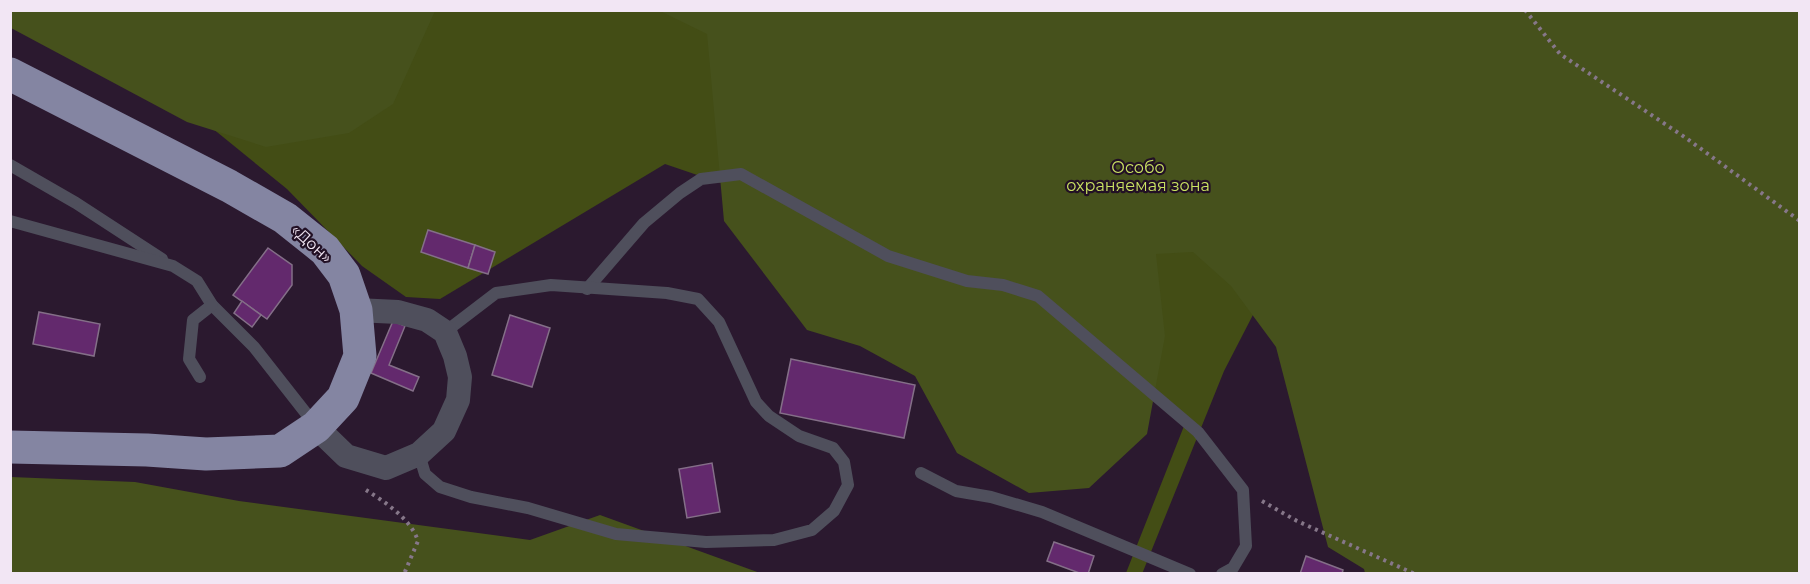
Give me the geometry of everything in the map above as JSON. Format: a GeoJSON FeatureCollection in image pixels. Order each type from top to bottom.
{"type":"FeatureCollection","features":[{"type":"Feature","properties":{"kind":"highway","name":"«Дон»"},"geometry":{"type":"LineString","coordinates":[[10,74],[229,186],[285,218],[325,250],[344,275],[356,310],[360,356],[343,398],[316,427],[280,451],[206,454],[147,450],[10,447]]}},
{"type":"Feature","properties":{"kind":"street"},"geometry":{"type":"LineString","coordinates":[[316,427],[346,456],[386,468],[420,454],[444,431],[458,400],[460,377],[455,356],[445,332],[427,320],[398,312],[356,310]]}},
{"type":"Feature","properties":{"kind":"lane"},"geometry":{"type":"LineString","coordinates":[[10,165],[76,202],[197,281],[212,305],[254,347],[316,427]]}},
{"type":"Feature","properties":{"kind":"lane"},"geometry":{"type":"LineString","coordinates":[[587,289],[644,223],[680,193],[702,179],[741,174],[888,256],[967,281],[1003,285],[1038,296],[1197,432],[1243,490],[1246,546],[1233,568],[1222,573]]}},
{"type":"Feature","properties":{"kind":"lane"},"geometry":{"type":"LineString","coordinates":[[10,221],[173,266]]}},
{"type":"Feature","properties":{"kind":"lane"},"geometry":{"type":"LineString","coordinates":[[420,454],[425,474],[440,487],[471,498],[528,508],[616,534],[706,542],[774,540],[812,530],[834,512],[848,485],[844,462],[833,448],[800,436],[770,416],[756,402],[719,322],[698,299],[667,293],[551,285],[496,293],[445,332]]}},
{"type":"Feature","properties":{"kind":"lane"},"geometry":{"type":"LineString","coordinates":[[200,377],[189,358],[193,320],[212,305]]}},
{"type":"Feature","properties":{"kind":"lane"},"geometry":{"type":"LineString","coordinates":[[921,473],[956,491],[991,497],[1042,512],[1190,573]]}},
{"type":"Feature","properties":{"kind":"path"},"geometry":{"type":"LineString","coordinates":[[1525,10],[1560,54],[1686,138],[1800,221]]}},
{"type":"Feature","properties":{"kind":"path"},"geometry":{"type":"LineString","coordinates":[[360,486],[386,503],[415,532],[418,541],[404,573]]}},
{"type":"Feature","properties":{"kind":"path"},"geometry":{"type":"LineString","coordinates":[[1243,490],[1297,521],[1415,573]]}},
{"type":"Feature","properties":{"kind":"green space"},"geometry":{"type":"Polygon","coordinates":[[[10,11],[435,11],[393,104],[349,133],[266,147],[187,122],[11,28],[10,11]]]}},
{"type":"Feature","properties":{"kind":"green space","name":"Особо охраняемая зона"},"geometry":{"type":"Polygon","coordinates":[[[19,11],[1410,11],[1224,371],[1142,574],[1126,573],[1184,426],[1000,278],[665,164],[440,299],[406,297],[362,266],[287,189],[180,102],[19,11]]]}},
{"type":"Feature","properties":{"kind":"green space"},"geometry":{"type":"Polygon","coordinates":[[[660,11],[1799,11],[1799,573],[1365,573],[1364,569],[1328,547],[1276,347],[1231,286],[1193,252],[1156,254],[1165,336],[1147,434],[1089,488],[1029,493],[957,453],[915,376],[860,346],[807,330],[724,221],[707,34],[660,11]]]}},
{"type":"Feature","properties":{"kind":"green space"},"geometry":{"type":"Polygon","coordinates":[[[11,477],[135,482],[239,501],[530,540],[600,515],[760,573],[11,574],[11,477]]]}},
{"type":"Feature","properties":{"kind":"building"},"geometry":{"type":"Polygon","coordinates":[[[428,230],[475,245],[468,268],[421,252],[428,230]]]}},
{"type":"Feature","properties":{"kind":"building"},"geometry":{"type":"Polygon","coordinates":[[[475,245],[495,252],[488,274],[468,268],[475,245]]]}},
{"type":"Feature","properties":{"kind":"building"},"geometry":{"type":"Polygon","coordinates":[[[268,248],[292,265],[292,285],[267,319],[233,295],[268,248]]]}},
{"type":"Feature","properties":{"kind":"building"},"geometry":{"type":"Polygon","coordinates":[[[242,301],[261,315],[252,327],[234,313],[242,301]]]}},
{"type":"Feature","properties":{"kind":"building"},"geometry":{"type":"Polygon","coordinates":[[[39,312],[100,324],[94,356],[33,344],[39,312]]]}},
{"type":"Feature","properties":{"kind":"building"},"geometry":{"type":"Polygon","coordinates":[[[510,315],[550,328],[532,387],[492,375],[510,315]]]}},
{"type":"Feature","properties":{"kind":"building"},"geometry":{"type":"Polygon","coordinates":[[[393,321],[405,326],[389,365],[419,377],[413,391],[371,373],[393,321]]]}},
{"type":"Feature","properties":{"kind":"building"},"geometry":{"type":"Polygon","coordinates":[[[791,359],[915,385],[904,438],[780,413],[791,359]]]}},
{"type":"Feature","properties":{"kind":"building"},"geometry":{"type":"Polygon","coordinates":[[[712,463],[720,512],[687,518],[679,469],[712,463]]]}},
{"type":"Feature","properties":{"kind":"building"},"geometry":{"type":"Polygon","coordinates":[[[1054,542],[1094,556],[1088,574],[1082,574],[1047,561],[1054,542]]]}},
{"type":"Feature","properties":{"kind":"building"},"geometry":{"type":"Polygon","coordinates":[[[1306,556],[1343,570],[1342,574],[1300,574],[1306,556]]]}}]}
